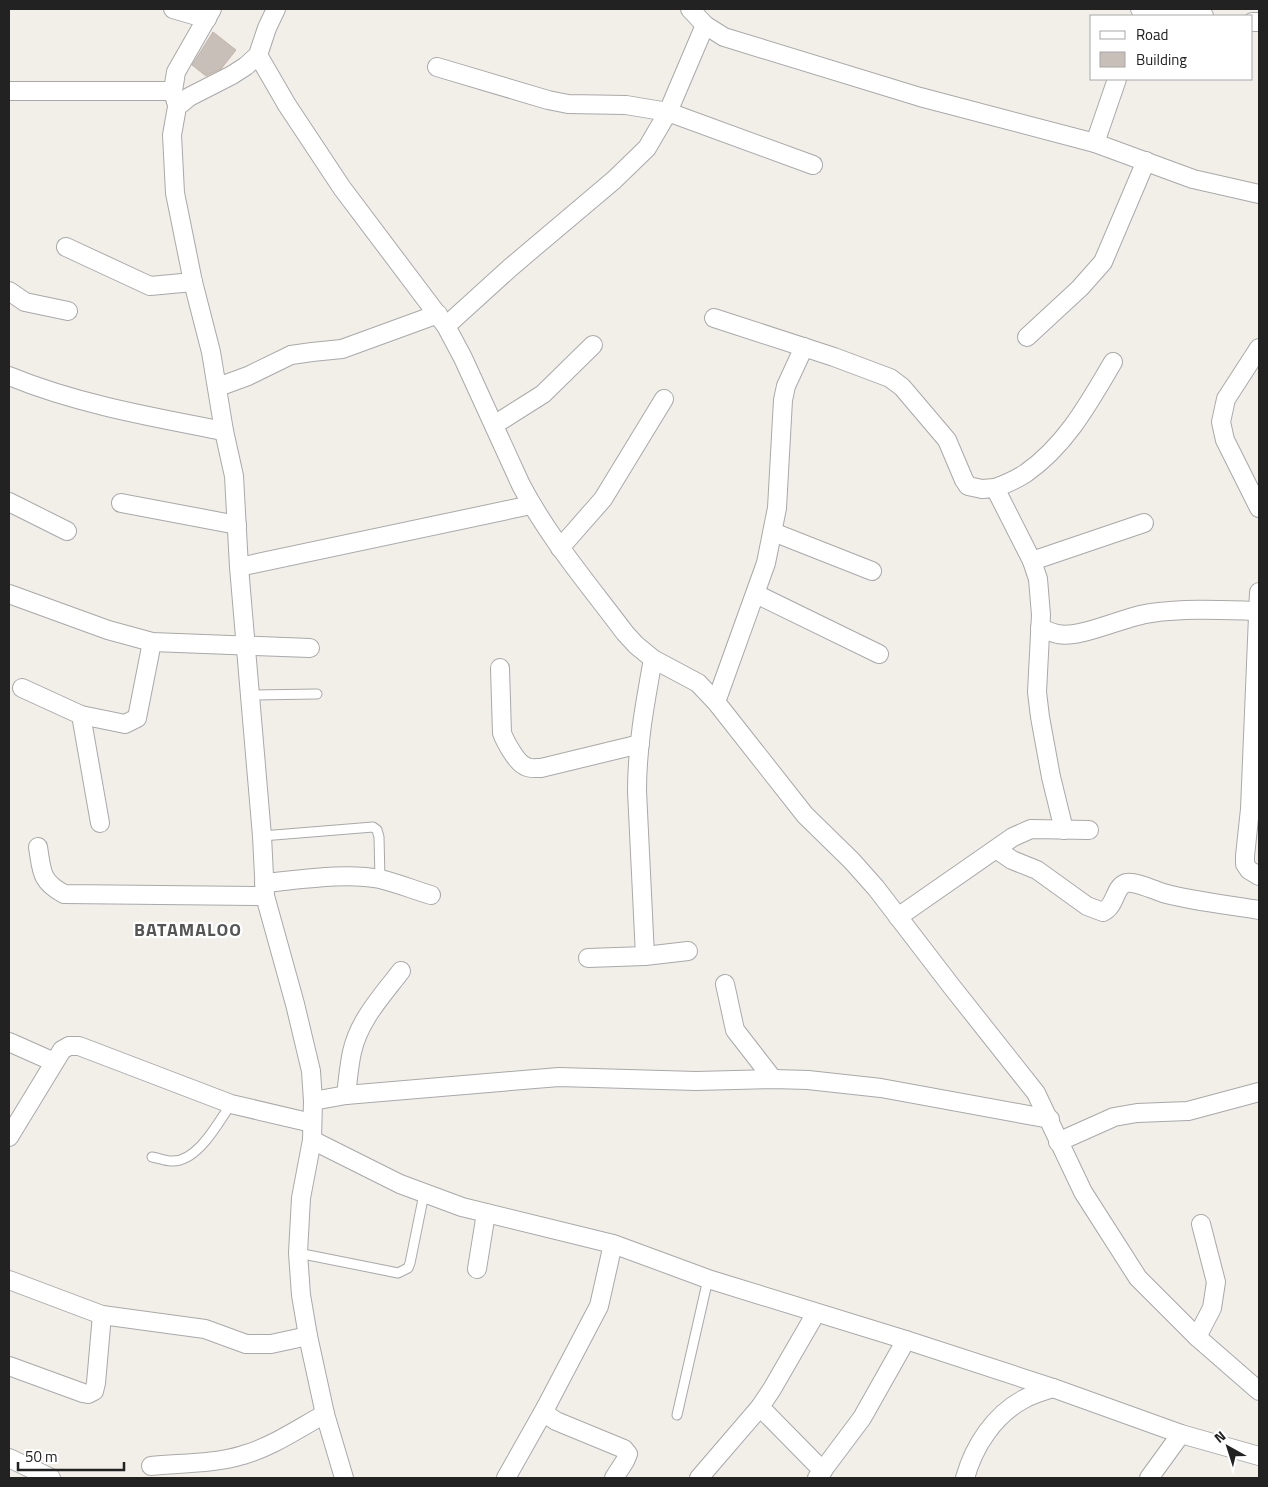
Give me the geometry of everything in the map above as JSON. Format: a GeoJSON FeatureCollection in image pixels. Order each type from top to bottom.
{"type":"FeatureCollection","features":[{"type":"Feature","properties":{"kind":"street"},"geometry":{"type":"LineString","coordinates":[[173,9],[209,14],[176,72],[172,134],[175,193],[192,282],[211,352],[224,431],[234,476],[239,568],[262,836],[264,889],[311,1071],[312,1131],[301,1198],[298,1252],[301,1295],[325,1414],[344,1478]]}},
{"type":"Feature","properties":{"kind":"street"},"geometry":{"type":"LineString","coordinates":[[9,91],[175,99],[189,97],[232,75],[258,55],[276,9]]}},
{"type":"Feature","properties":{"kind":"street"},"geometry":{"type":"LineString","coordinates":[[690,9],[706,25],[724,37],[920,98],[1095,143],[1193,179],[1259,194]]}},
{"type":"Feature","properties":{"kind":"street"},"geometry":{"type":"LineString","coordinates":[[1141,9],[1195,15]]}},
{"type":"Feature","properties":{"kind":"street"},"geometry":{"type":"LineString","coordinates":[[218,388],[291,355],[342,349],[442,320],[511,267],[633,163],[647,148],[668,112],[706,25]]}},
{"type":"Feature","properties":{"kind":"street"},"geometry":{"type":"LineString","coordinates":[[258,55],[287,105],[328,168],[442,320],[531,505],[560,548],[625,633],[653,659],[698,682],[805,815],[852,861],[1036,1093],[1050,1119],[1058,1142],[1084,1192],[1138,1278],[1197,1337],[1259,1391]]}},
{"type":"Feature","properties":{"kind":"street"},"geometry":{"type":"LineString","coordinates":[[436,67],[555,101],[591,105],[626,104],[668,112],[812,165]]}},
{"type":"Feature","properties":{"kind":"street"},"geometry":{"type":"LineString","coordinates":[[1095,143],[1117,80]]}},
{"type":"Feature","properties":{"kind":"street"},"geometry":{"type":"LineString","coordinates":[[1026,337],[1080,288],[1103,262],[1146,161]]}},
{"type":"Feature","properties":{"kind":"street"},"geometry":{"type":"LineString","coordinates":[[66,247],[150,286],[192,282]]}},
{"type":"Feature","properties":{"kind":"street"},"geometry":{"type":"LineString","coordinates":[[9,291],[25,302],[68,311]]}},
{"type":"Feature","properties":{"kind":"street"},"geometry":{"type":"LineString","coordinates":[[714,318],[750,328],[890,378],[902,387],[947,440],[968,486],[982,489],[995,488],[1026,474],[1062,440],[1083,413],[1113,362]]}},
{"type":"Feature","properties":{"kind":"street"},"geometry":{"type":"LineString","coordinates":[[494,425],[543,394],[593,345]]}},
{"type":"Feature","properties":{"kind":"street"},"geometry":{"type":"LineString","coordinates":[[716,702],[766,563],[777,508],[783,400],[786,386],[804,347]]}},
{"type":"Feature","properties":{"kind":"street"},"geometry":{"type":"LineString","coordinates":[[1259,348],[1226,399],[1221,422],[1225,440],[1259,508]]}},
{"type":"Feature","properties":{"kind":"street"},"geometry":{"type":"LineString","coordinates":[[9,376],[46,389],[139,414],[224,431]]}},
{"type":"Feature","properties":{"kind":"street"},"geometry":{"type":"LineString","coordinates":[[560,548],[603,499],[664,399]]}},
{"type":"Feature","properties":{"kind":"street"},"geometry":{"type":"LineString","coordinates":[[995,488],[1032,561],[1038,579],[1040,628],[1037,692],[1051,777],[1064,830]]}},
{"type":"Feature","properties":{"kind":"street"},"geometry":{"type":"LineString","coordinates":[[9,502],[67,531]]}},
{"type":"Feature","properties":{"kind":"street"},"geometry":{"type":"LineString","coordinates":[[121,503],[237,525]]}},
{"type":"Feature","properties":{"kind":"street"},"geometry":{"type":"LineString","coordinates":[[239,568],[531,505]]}},
{"type":"Feature","properties":{"kind":"street"},"geometry":{"type":"LineString","coordinates":[[1032,561],[1144,523]]}},
{"type":"Feature","properties":{"kind":"street"},"geometry":{"type":"LineString","coordinates":[[773,532],[872,571]]}},
{"type":"Feature","properties":{"kind":"street"},"geometry":{"type":"LineString","coordinates":[[1259,592],[1254,809],[1246,864],[1249,870],[1259,876]]}},
{"type":"Feature","properties":{"kind":"street"},"geometry":{"type":"LineString","coordinates":[[9,594],[108,630],[152,642],[310,648]]}},
{"type":"Feature","properties":{"kind":"street"},"geometry":{"type":"LineString","coordinates":[[756,594],[879,654]]}},
{"type":"Feature","properties":{"kind":"street"},"geometry":{"type":"LineString","coordinates":[[1040,628],[1068,635],[1080,633],[1131,616],[1150,613],[1194,609],[1258,611]]}},
{"type":"Feature","properties":{"kind":"street"},"geometry":{"type":"LineString","coordinates":[[22,688],[81,715],[125,724],[137,718],[152,642]]}},
{"type":"Feature","properties":{"kind":"street"},"geometry":{"type":"LineString","coordinates":[[645,956],[637,791],[641,727],[653,659]]}},
{"type":"Feature","properties":{"kind":"street"},"geometry":{"type":"LineString","coordinates":[[500,668],[502,732],[514,755],[525,767],[541,768],[640,744]]}},
{"type":"Feature","properties":{"kind":"street"},"geometry":{"type":"LineString","coordinates":[[81,715],[100,823]]}},
{"type":"Feature","properties":{"kind":"street"},"geometry":{"type":"LineString","coordinates":[[898,917],[1013,837],[1031,829],[1089,830]]}},
{"type":"Feature","properties":{"kind":"street"},"geometry":{"type":"LineString","coordinates":[[38,847],[42,875],[52,888],[64,894],[264,889],[343,877],[380,879],[432,895]]}},
{"type":"Feature","properties":{"kind":"street"},"geometry":{"type":"LineString","coordinates":[[996,848],[1012,860],[1037,870],[1087,906],[1103,912],[1108,910],[1120,887],[1132,883],[1166,894],[1259,910]]}},
{"type":"Feature","properties":{"kind":"street"},"geometry":{"type":"LineString","coordinates":[[588,958],[645,956],[688,951]]}},
{"type":"Feature","properties":{"kind":"street"},"geometry":{"type":"LineString","coordinates":[[346,1094],[352,1051],[357,1036],[375,1004],[401,971]]}},
{"type":"Feature","properties":{"kind":"street"},"geometry":{"type":"LineString","coordinates":[[725,984],[735,1030],[773,1078]]}},
{"type":"Feature","properties":{"kind":"street"},"geometry":{"type":"LineString","coordinates":[[9,1042],[54,1062]]}},
{"type":"Feature","properties":{"kind":"street"},"geometry":{"type":"LineString","coordinates":[[9,1137],[62,1050],[69,1046],[79,1046],[231,1104],[312,1131],[400,1184],[424,1194],[486,1213],[612,1244],[708,1279],[1053,1388],[1181,1434],[1259,1456]]}},
{"type":"Feature","properties":{"kind":"street"},"geometry":{"type":"LineString","coordinates":[[312,1101],[346,1094],[559,1077],[696,1081],[773,1078],[855,1084],[1050,1119]]}},
{"type":"Feature","properties":{"kind":"street"},"geometry":{"type":"LineString","coordinates":[[1058,1142],[1114,1117],[1132,1114],[1188,1111],[1259,1092]]}},
{"type":"Feature","properties":{"kind":"street"},"geometry":{"type":"LineString","coordinates":[[478,1269],[486,1213]]}},
{"type":"Feature","properties":{"kind":"street"},"geometry":{"type":"LineString","coordinates":[[1197,1337],[1212,1308],[1216,1282],[1202,1224]]}},
{"type":"Feature","properties":{"kind":"street"},"geometry":{"type":"LineString","coordinates":[[506,1478],[599,1306],[612,1244]]}},
{"type":"Feature","properties":{"kind":"street"},"geometry":{"type":"LineString","coordinates":[[9,1280],[102,1315],[205,1329],[246,1344],[271,1344],[308,1336]]}},
{"type":"Feature","properties":{"kind":"street"},"geometry":{"type":"LineString","coordinates":[[699,1478],[760,1407],[816,1313]]}},
{"type":"Feature","properties":{"kind":"street"},"geometry":{"type":"LineString","coordinates":[[9,1366],[83,1393],[88,1394],[94,1391],[102,1315]]}},
{"type":"Feature","properties":{"kind":"street"},"geometry":{"type":"LineString","coordinates":[[760,1407],[819,1476],[862,1418],[906,1340]]}},
{"type":"Feature","properties":{"kind":"street"},"geometry":{"type":"LineString","coordinates":[[965,1478],[976,1450],[988,1431],[1004,1413],[1024,1399],[1053,1388]]}},
{"type":"Feature","properties":{"kind":"street"},"geometry":{"type":"LineString","coordinates":[[546,1407],[547,1415],[556,1421],[624,1449],[628,1454],[614,1478]]}},
{"type":"Feature","properties":{"kind":"street"},"geometry":{"type":"LineString","coordinates":[[151,1466],[229,1459],[244,1455],[260,1449],[325,1414]]}},
{"type":"Feature","properties":{"kind":"street"},"geometry":{"type":"LineString","coordinates":[[1149,1478],[1181,1434]]}},
{"type":"Feature","properties":{"kind":"street"},"geometry":{"type":"LineString","coordinates":[[9,1458],[51,1478]]}},
{"type":"Feature","properties":{"kind":"lane"},"geometry":{"type":"LineString","coordinates":[[249,695],[317,694]]}},
{"type":"Feature","properties":{"kind":"lane"},"geometry":{"type":"LineString","coordinates":[[262,836],[373,827],[377,830],[379,837],[380,879]]}},
{"type":"Feature","properties":{"kind":"lane"},"geometry":{"type":"LineString","coordinates":[[152,1157],[172,1162],[183,1160],[191,1155],[201,1147],[231,1104]]}},
{"type":"Feature","properties":{"kind":"lane"},"geometry":{"type":"LineString","coordinates":[[298,1252],[398,1273],[404,1271],[410,1263],[424,1194]]}},
{"type":"Feature","properties":{"kind":"lane"},"geometry":{"type":"LineString","coordinates":[[677,1415],[708,1279]]}},
{"type":"Feature","properties":{"kind":"building"},"geometry":{"type":"Polygon","coordinates":[[[213,32],[236,50],[221,69],[206,76],[192,65],[213,32]]]}},
{"type":"Feature","properties":{"kind":"district","name":"BATAMALOO"},"geometry":{"type":"Point","coordinates":[188,929]}}]}
